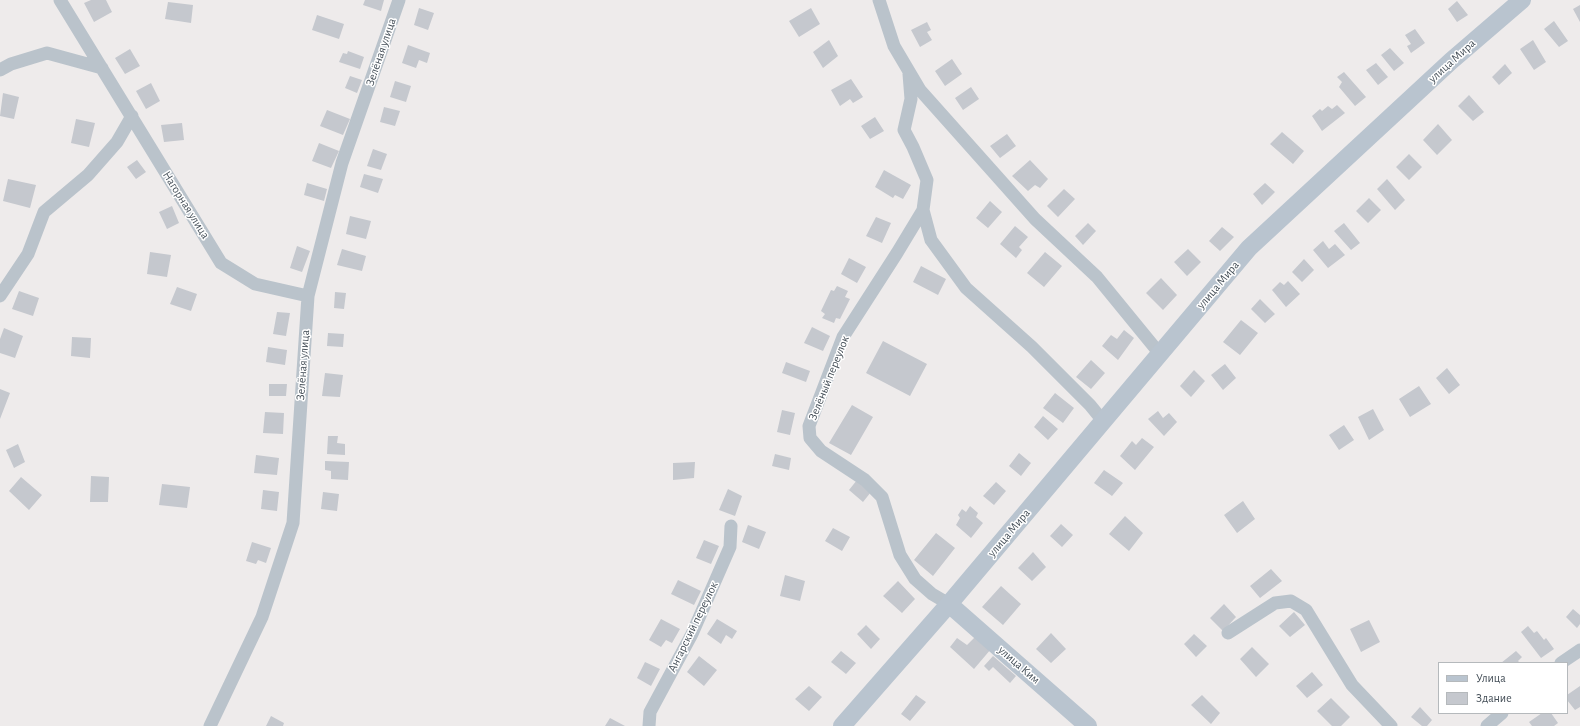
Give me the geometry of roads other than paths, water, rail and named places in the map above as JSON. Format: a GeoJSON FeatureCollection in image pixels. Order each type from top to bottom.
{"type":"FeatureCollection","features":[{"type":"Feature","properties":{"kind":"street","name":"Нагорная улица"},"geometry":{"type":"LineString","coordinates":[[60,0],[221,263],[255,284],[308,296]]}},
{"type":"Feature","properties":{"kind":"street","name":"Зелёная улица"},"geometry":{"type":"LineString","coordinates":[[210,726],[262,617],[294,523],[308,296],[342,163],[399,0]]}},
{"type":"Feature","properties":{"kind":"street","name":"Зелёный переулок"},"geometry":{"type":"LineString","coordinates":[[879,0],[894,46],[920,90],[1035,220],[1097,277],[1160,354]]}},
{"type":"Feature","properties":{"kind":"street","name":"улица Мира"},"geometry":{"type":"LineString","coordinates":[[842,726],[949,604],[1249,248],[1451,61],[1522,0]]}},
{"type":"Feature","properties":{"kind":"street"},"geometry":{"type":"LineString","coordinates":[[0,70],[11,64],[47,52],[102,68]]}},
{"type":"Feature","properties":{"kind":"street","name":"Зелёный переулок"},"geometry":{"type":"LineString","coordinates":[[909,70],[911,99],[904,130],[927,180],[923,210],[931,240],[966,288],[1032,347],[1090,405],[1103,421]]}},
{"type":"Feature","properties":{"kind":"street"},"geometry":{"type":"LineString","coordinates":[[0,296],[28,254],[44,212],[88,175],[117,142],[132,116]]}},
{"type":"Feature","properties":{"kind":"street","name":"Зелёный переулок"},"geometry":{"type":"LineString","coordinates":[[923,210],[843,337],[809,426],[810,438],[821,451],[865,480],[882,498],[900,555],[915,579],[932,594],[949,604]]}},
{"type":"Feature","properties":{"kind":"street","name":"Ангарский переулок"},"geometry":{"type":"LineString","coordinates":[[649,726],[650,712],[692,634],[730,547],[731,526]]}},
{"type":"Feature","properties":{"kind":"street"},"geometry":{"type":"LineString","coordinates":[[1228,633],[1275,604],[1291,601],[1306,610],[1352,685],[1391,726]]}},
{"type":"Feature","properties":{"kind":"street","name":"улица Ким"},"geometry":{"type":"LineString","coordinates":[[949,604],[1088,726]]}},
{"type":"Feature","properties":{"kind":"street"},"geometry":{"type":"LineString","coordinates":[[1562,662],[1580,650]]}},
{"type":"Feature","properties":{"kind":"street"},"geometry":{"type":"LineString","coordinates":[[1487,726],[1501,714]]}}]}
